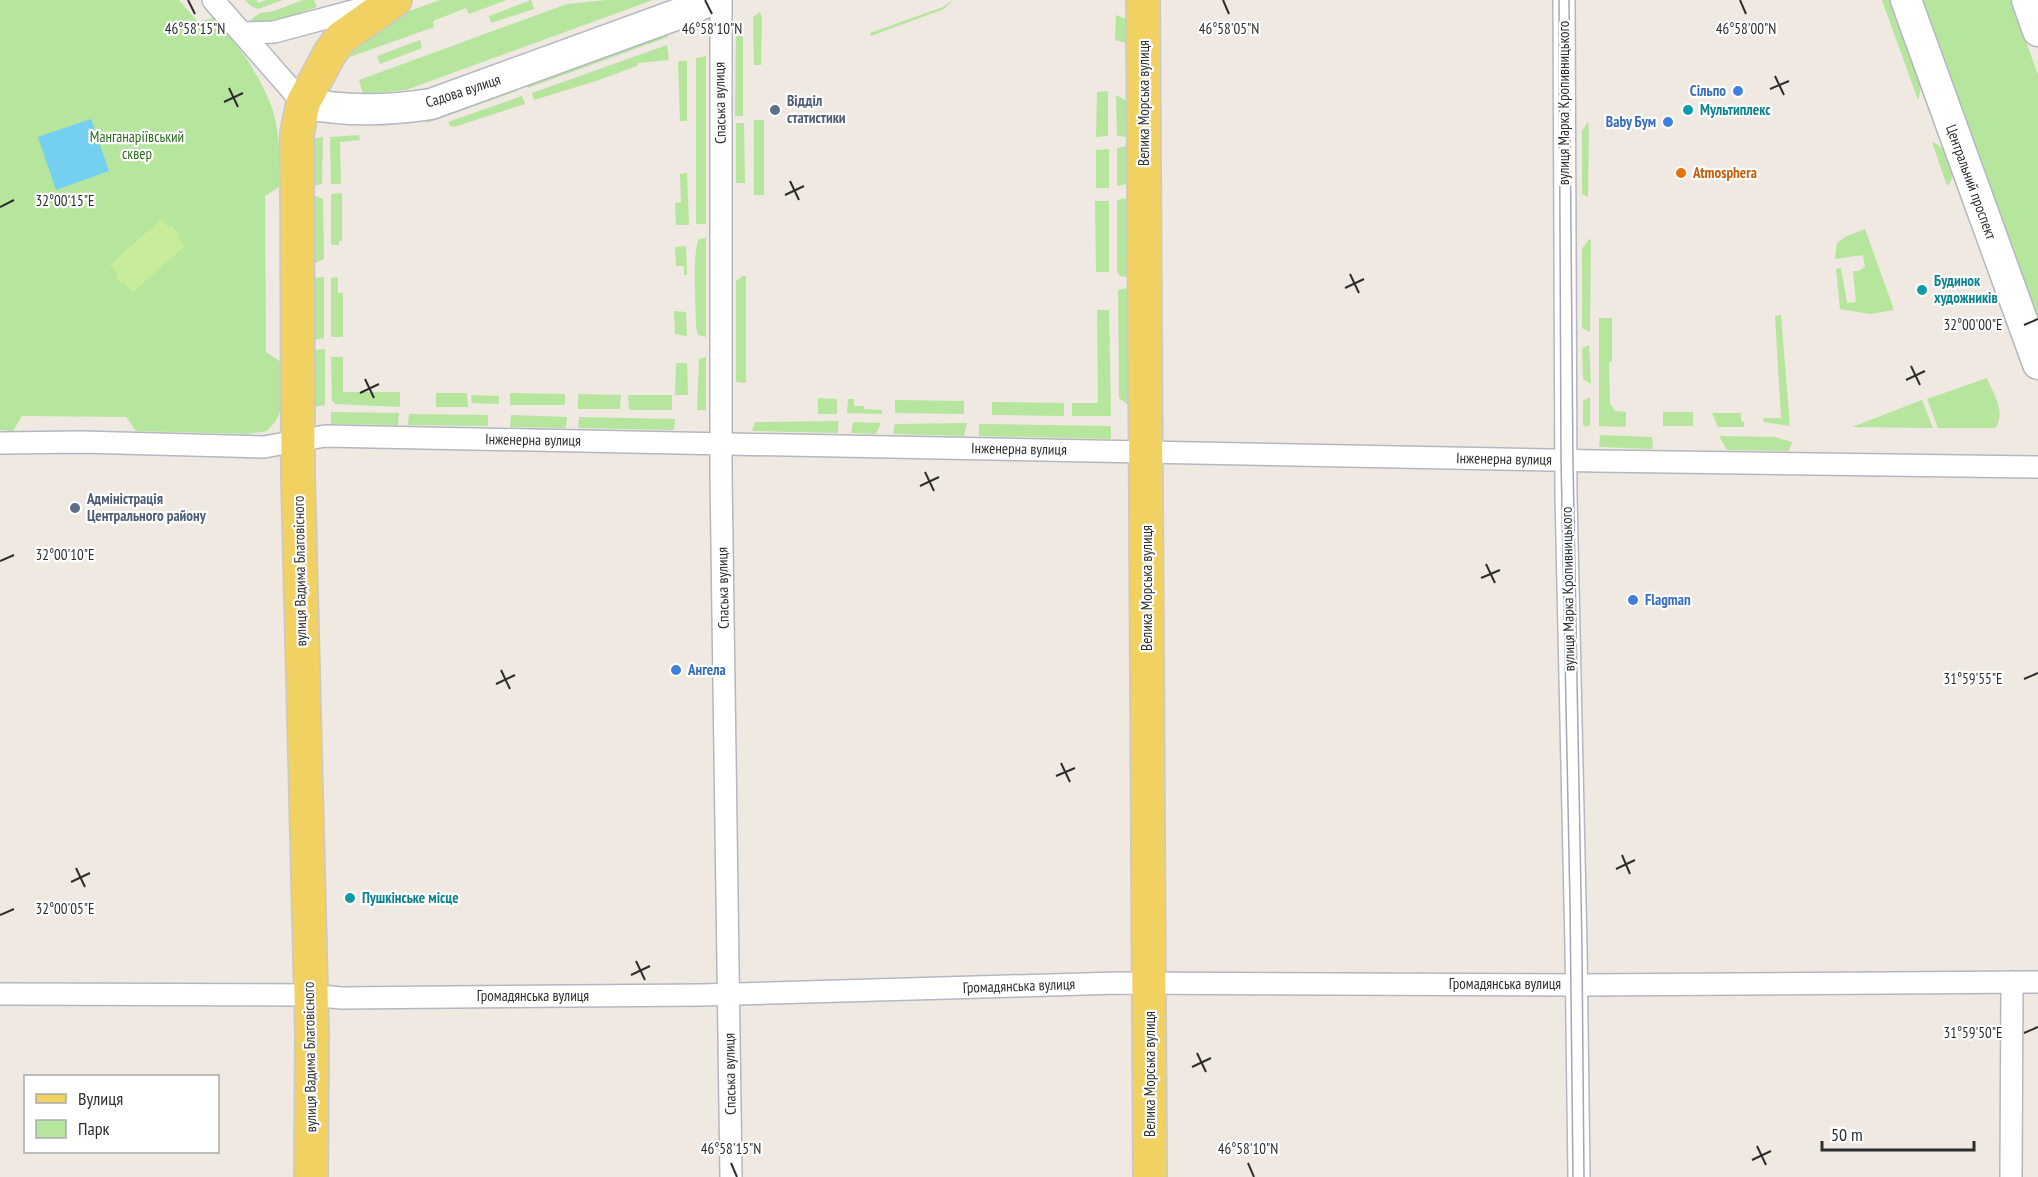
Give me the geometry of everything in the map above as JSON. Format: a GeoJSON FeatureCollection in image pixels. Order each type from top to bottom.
{"type":"FeatureCollection","features":[{"type":"Feature","properties":{"kind":"main road","name":"Садова вулиця"},"geometry":{"type":"LineString","coordinates":[[303,103],[371,111],[431,104],[681,14],[711,0]]}},
{"type":"Feature","properties":{"kind":"main road","name":"Велика Морська вулиця"},"geometry":{"type":"LineString","coordinates":[[1143,0],[1150,1177]]}},
{"type":"Feature","properties":{"kind":"main road","name":"Центральний проспект"},"geometry":{"type":"LineString","coordinates":[[1906,0],[2038,363]]}},
{"type":"Feature","properties":{"kind":"main road"},"geometry":{"type":"LineString","coordinates":[[2027,0],[2038,31]]}},
{"type":"Feature","properties":{"kind":"main road"},"geometry":{"type":"LineString","coordinates":[[303,103],[330,53],[341,38],[393,1]]}},
{"type":"Feature","properties":{"kind":"main road","name":"вулиця Вадима Благовісного"},"geometry":{"type":"LineString","coordinates":[[303,103],[297,134],[298,500],[311,994],[311,1177]]}},
{"type":"Feature","properties":{"kind":"street"},"geometry":{"type":"LineString","coordinates":[[213,0],[303,103]]}},
{"type":"Feature","properties":{"kind":"street","name":"Спаська вулиця"},"geometry":{"type":"LineString","coordinates":[[720,0],[722,444],[731,1177]]}},
{"type":"Feature","properties":{"kind":"street","name":"вулиця Марка Кропивницького"},"geometry":{"type":"LineString","coordinates":[[1564,0],[1566,460],[1579,1177]]}},
{"type":"Feature","properties":{"kind":"street"},"geometry":{"type":"LineString","coordinates":[[243,33],[274,32],[393,1]]}},
{"type":"Feature","properties":{"kind":"street","name":"Інженерна вулиця"},"geometry":{"type":"LineString","coordinates":[[0,442],[264,447],[325,436],[1566,460],[2038,466]]}},
{"type":"Feature","properties":{"kind":"street"},"geometry":{"type":"LineString","coordinates":[[2011,1177],[2012,982]]}},
{"type":"Feature","properties":{"kind":"street","name":"Громадянська вулиця"},"geometry":{"type":"LineString","coordinates":[[0,994],[311,994],[353,998],[729,994],[1149,983],[2038,982]]}},
{"type":"Feature","properties":{"kind":"green space","name":"Манганаріївський сквер"},"geometry":{"type":"Polygon","coordinates":[[[0,0],[179,0],[198,22],[216,17],[255,73],[270,103],[275,119],[279,149],[279,187],[265,196],[266,352],[281,362],[280,411],[276,421],[267,431],[247,434],[136,431],[126,417],[22,416],[13,431],[0,430],[0,0]]]}},
{"type":"Feature","properties":{"kind":"green space"},"geometry":{"type":"Polygon","coordinates":[[[245,0],[256,0],[259,3],[266,0],[283,0],[258,9],[245,0]]]}},
{"type":"Feature","properties":{"kind":"green space"},"geometry":{"type":"Polygon","coordinates":[[[303,0],[314,0],[317,7],[266,25],[249,21],[260,13],[274,11],[303,0]]]}},
{"type":"Feature","properties":{"kind":"green space"},"geometry":{"type":"Polygon","coordinates":[[[440,0],[507,0],[469,14],[466,8],[433,21],[434,27],[350,57],[352,49],[390,18],[440,0]]]}},
{"type":"Feature","properties":{"kind":"green space"},"geometry":{"type":"Polygon","coordinates":[[[531,0],[534,9],[491,23],[489,16],[531,0]]]}},
{"type":"Feature","properties":{"kind":"green space"},"geometry":{"type":"Polygon","coordinates":[[[607,0],[653,0],[406,90],[363,94],[359,80],[567,4],[607,0]]]}},
{"type":"Feature","properties":{"kind":"green space"},"geometry":{"type":"Polygon","coordinates":[[[953,0],[944,9],[871,36],[870,33],[943,7],[953,0]]]}},
{"type":"Feature","properties":{"kind":"green space"},"geometry":{"type":"Polygon","coordinates":[[[1882,0],[1892,0],[1922,85],[1918,100],[1882,0]]]}},
{"type":"Feature","properties":{"kind":"green space"},"geometry":{"type":"Polygon","coordinates":[[[1921,0],[2011,0],[2038,75],[2038,325],[1921,0]]]}},
{"type":"Feature","properties":{"kind":"green space"},"geometry":{"type":"Polygon","coordinates":[[[760,12],[762,18],[761,65],[754,65],[753,17],[760,12]]]}},
{"type":"Feature","properties":{"kind":"green space"},"geometry":{"type":"Polygon","coordinates":[[[1116,15],[1126,19],[1126,43],[1115,40],[1116,15]]]}},
{"type":"Feature","properties":{"kind":"green space"},"geometry":{"type":"Polygon","coordinates":[[[736,23],[743,23],[743,116],[735,116],[736,23]]]}},
{"type":"Feature","properties":{"kind":"green space"},"geometry":{"type":"Polygon","coordinates":[[[665,28],[668,37],[528,88],[525,80],[665,28]]]}},
{"type":"Feature","properties":{"kind":"green space"},"geometry":{"type":"Polygon","coordinates":[[[420,40],[422,48],[380,64],[377,56],[420,40]]]}},
{"type":"Feature","properties":{"kind":"green space"},"geometry":{"type":"Polygon","coordinates":[[[667,45],[669,60],[638,63],[637,66],[599,80],[534,100],[532,93],[667,45]]]}},
{"type":"Feature","properties":{"kind":"green space"},"geometry":{"type":"Polygon","coordinates":[[[706,56],[706,224],[696,224],[696,58],[706,56]]]}},
{"type":"Feature","properties":{"kind":"green space"},"geometry":{"type":"Polygon","coordinates":[[[678,61],[687,61],[687,121],[680,121],[678,61]]]}},
{"type":"Feature","properties":{"kind":"green space"},"geometry":{"type":"Polygon","coordinates":[[[514,84],[517,91],[427,123],[425,116],[514,84]]]}},
{"type":"Feature","properties":{"kind":"green space"},"geometry":{"type":"Polygon","coordinates":[[[1108,91],[1108,136],[1096,137],[1097,92],[1108,91]]]}},
{"type":"Feature","properties":{"kind":"green space"},"geometry":{"type":"Polygon","coordinates":[[[1116,95],[1127,101],[1127,137],[1117,136],[1116,95]]]}},
{"type":"Feature","properties":{"kind":"green space"},"geometry":{"type":"Polygon","coordinates":[[[522,96],[525,104],[454,127],[448,122],[522,96]]]}},
{"type":"Feature","properties":{"kind":"green space"},"geometry":{"type":"Polygon","coordinates":[[[754,120],[764,120],[764,195],[754,195],[754,120]]]}},
{"type":"Feature","properties":{"kind":"green space"},"geometry":{"type":"Polygon","coordinates":[[[1588,122],[1588,197],[1582,194],[1582,131],[1588,122]]]}},
{"type":"Feature","properties":{"kind":"green space"},"geometry":{"type":"Polygon","coordinates":[[[736,123],[744,123],[745,183],[736,183],[736,123]]]}},
{"type":"Feature","properties":{"kind":"green space"},"geometry":{"type":"Polygon","coordinates":[[[359,135],[360,140],[340,142],[341,184],[331,184],[330,137],[359,135]]]}},
{"type":"Feature","properties":{"kind":"green space"},"geometry":{"type":"Polygon","coordinates":[[[323,137],[322,184],[313,186],[313,142],[315,138],[323,137]]]}},
{"type":"Feature","properties":{"kind":"green space"},"geometry":{"type":"Polygon","coordinates":[[[1932,142],[1948,155],[1951,161],[1953,174],[1947,186],[1932,142]]]}},
{"type":"Feature","properties":{"kind":"green space"},"geometry":{"type":"Polygon","coordinates":[[[1127,146],[1127,184],[1117,186],[1117,148],[1127,146]]]}},
{"type":"Feature","properties":{"kind":"green space"},"geometry":{"type":"Polygon","coordinates":[[[1109,149],[1109,188],[1096,188],[1096,150],[1109,149]]]}},
{"type":"Feature","properties":{"kind":"green space"},"geometry":{"type":"Polygon","coordinates":[[[687,173],[689,225],[676,225],[675,203],[681,202],[680,174],[687,173]]]}},
{"type":"Feature","properties":{"kind":"green space"},"geometry":{"type":"Polygon","coordinates":[[[342,193],[342,241],[339,241],[339,245],[331,245],[331,194],[342,193]]]}},
{"type":"Feature","properties":{"kind":"green space"},"geometry":{"type":"Polygon","coordinates":[[[313,195],[323,199],[324,259],[313,264],[313,195]]]}},
{"type":"Feature","properties":{"kind":"green space"},"geometry":{"type":"Polygon","coordinates":[[[1127,198],[1128,277],[1120,276],[1117,272],[1117,200],[1127,198]]]}},
{"type":"Feature","properties":{"kind":"green space"},"geometry":{"type":"Polygon","coordinates":[[[1095,201],[1109,201],[1109,272],[1096,272],[1095,201]]]}},
{"type":"Feature","properties":{"kind":"green space"},"geometry":{"type":"Polygon","coordinates":[[[161,219],[169,228],[172,226],[179,234],[177,237],[185,246],[133,292],[124,282],[122,284],[116,276],[118,274],[110,265],[161,219]]]}},
{"type":"Feature","properties":{"kind":"green space"},"geometry":{"type":"Polygon","coordinates":[[[1865,229],[1894,310],[1870,314],[1840,309],[1836,269],[1841,268],[1847,303],[1856,302],[1853,271],[1859,271],[1865,267],[1863,255],[1835,259],[1837,243],[1865,229]]]}},
{"type":"Feature","properties":{"kind":"green space"},"geometry":{"type":"Polygon","coordinates":[[[706,238],[706,337],[698,335],[696,326],[695,281],[697,245],[699,239],[706,238]]]}},
{"type":"Feature","properties":{"kind":"green space"},"geometry":{"type":"Polygon","coordinates":[[[1589,239],[1591,240],[1590,332],[1582,328],[1582,249],[1589,239]]]}},
{"type":"Feature","properties":{"kind":"green space"},"geometry":{"type":"Polygon","coordinates":[[[686,246],[687,275],[684,275],[684,266],[676,266],[675,247],[686,246]]]}},
{"type":"Feature","properties":{"kind":"green space"},"geometry":{"type":"Polygon","coordinates":[[[746,276],[746,383],[736,382],[736,281],[746,276]]]}},
{"type":"Feature","properties":{"kind":"green space"},"geometry":{"type":"Polygon","coordinates":[[[324,277],[324,338],[314,340],[314,278],[324,277]]]}},
{"type":"Feature","properties":{"kind":"green space"},"geometry":{"type":"Polygon","coordinates":[[[338,277],[338,293],[343,293],[343,337],[331,337],[331,278],[338,277]]]}},
{"type":"Feature","properties":{"kind":"green space"},"geometry":{"type":"Polygon","coordinates":[[[1128,288],[1128,405],[1119,398],[1118,290],[1128,288]]]}},
{"type":"Feature","properties":{"kind":"green space"},"geometry":{"type":"Polygon","coordinates":[[[1097,310],[1109,310],[1111,416],[1072,416],[1072,403],[1098,403],[1097,310]]]}},
{"type":"Feature","properties":{"kind":"green space"},"geometry":{"type":"Polygon","coordinates":[[[674,311],[686,312],[687,336],[675,334],[674,311]]]}},
{"type":"Feature","properties":{"kind":"green space"},"geometry":{"type":"Polygon","coordinates":[[[1781,315],[1790,426],[1764,422],[1763,418],[1781,418],[1775,316],[1781,315]]]}},
{"type":"Feature","properties":{"kind":"green space"},"geometry":{"type":"Polygon","coordinates":[[[1599,318],[1612,318],[1612,361],[1609,362],[1610,403],[1615,411],[1626,412],[1626,427],[1599,426],[1599,318]]]}},
{"type":"Feature","properties":{"kind":"green space"},"geometry":{"type":"Polygon","coordinates":[[[1589,345],[1591,384],[1583,379],[1582,348],[1589,345]]]}},
{"type":"Feature","properties":{"kind":"green space"},"geometry":{"type":"Polygon","coordinates":[[[325,349],[325,405],[314,407],[314,350],[325,349]]]}},
{"type":"Feature","properties":{"kind":"green space"},"geometry":{"type":"Polygon","coordinates":[[[331,357],[343,357],[343,392],[400,392],[400,407],[335,404],[332,401],[331,357]]]}},
{"type":"Feature","properties":{"kind":"green space"},"geometry":{"type":"Polygon","coordinates":[[[706,357],[706,410],[697,410],[699,359],[706,357]]]}},
{"type":"Feature","properties":{"kind":"green space"},"geometry":{"type":"Polygon","coordinates":[[[676,363],[687,363],[688,395],[675,395],[676,363]]]}},
{"type":"Feature","properties":{"kind":"green space"},"geometry":{"type":"Polygon","coordinates":[[[1987,378],[2000,416],[1995,428],[1938,428],[1927,399],[1987,378]]]}},
{"type":"Feature","properties":{"kind":"green space"},"geometry":{"type":"Polygon","coordinates":[[[436,393],[467,393],[468,407],[436,407],[436,393]]]}},
{"type":"Feature","properties":{"kind":"green space"},"geometry":{"type":"Polygon","coordinates":[[[510,393],[565,394],[565,405],[510,405],[510,393]]]}},
{"type":"Feature","properties":{"kind":"green space"},"geometry":{"type":"Polygon","coordinates":[[[578,394],[621,395],[620,409],[578,409],[578,394]]]}},
{"type":"Feature","properties":{"kind":"green space"},"geometry":{"type":"Polygon","coordinates":[[[471,395],[499,396],[499,404],[472,403],[471,395]]]}},
{"type":"Feature","properties":{"kind":"green space"},"geometry":{"type":"Polygon","coordinates":[[[628,395],[672,395],[672,410],[629,410],[628,395]]]}},
{"type":"Feature","properties":{"kind":"green space"},"geometry":{"type":"Polygon","coordinates":[[[1590,397],[1590,425],[1587,427],[1583,425],[1583,401],[1590,397]]]}},
{"type":"Feature","properties":{"kind":"green space"},"geometry":{"type":"Polygon","coordinates":[[[818,398],[837,399],[837,414],[818,414],[818,398]]]}},
{"type":"Feature","properties":{"kind":"green space"},"geometry":{"type":"Polygon","coordinates":[[[848,399],[854,399],[854,406],[882,410],[882,414],[847,413],[848,399]]]}},
{"type":"Feature","properties":{"kind":"green space"},"geometry":{"type":"Polygon","coordinates":[[[895,400],[964,401],[964,414],[895,413],[895,400]]]}},
{"type":"Feature","properties":{"kind":"green space"},"geometry":{"type":"Polygon","coordinates":[[[1922,400],[1933,428],[1852,427],[1922,400]]]}},
{"type":"Feature","properties":{"kind":"green space"},"geometry":{"type":"Polygon","coordinates":[[[992,402],[1064,403],[1064,416],[992,415],[992,402]]]}},
{"type":"Feature","properties":{"kind":"green space"},"geometry":{"type":"Polygon","coordinates":[[[331,412],[399,413],[398,425],[331,424],[331,412]]]}},
{"type":"Feature","properties":{"kind":"green space"},"geometry":{"type":"Polygon","coordinates":[[[1663,412],[1693,412],[1693,426],[1663,426],[1663,412]]]}},
{"type":"Feature","properties":{"kind":"green space"},"geometry":{"type":"Polygon","coordinates":[[[1712,413],[1741,413],[1744,427],[1718,427],[1712,413]]]}},
{"type":"Feature","properties":{"kind":"green space"},"geometry":{"type":"Polygon","coordinates":[[[409,414],[488,415],[488,426],[408,425],[409,414]]]}},
{"type":"Feature","properties":{"kind":"green space"},"geometry":{"type":"Polygon","coordinates":[[[511,415],[567,417],[566,428],[510,427],[511,415]]]}},
{"type":"Feature","properties":{"kind":"green space"},"geometry":{"type":"Polygon","coordinates":[[[579,417],[675,419],[674,430],[578,428],[579,417]]]}},
{"type":"Feature","properties":{"kind":"green space"},"geometry":{"type":"Polygon","coordinates":[[[838,421],[838,433],[752,431],[755,422],[838,421]]]}},
{"type":"Feature","properties":{"kind":"green space"},"geometry":{"type":"Polygon","coordinates":[[[853,422],[881,423],[876,434],[851,433],[853,422]]]}},
{"type":"Feature","properties":{"kind":"green space"},"geometry":{"type":"Polygon","coordinates":[[[967,423],[964,436],[893,434],[895,424],[967,423]]]}},
{"type":"Feature","properties":{"kind":"green space"},"geometry":{"type":"Polygon","coordinates":[[[979,424],[1111,426],[1111,439],[979,436],[979,424]]]}},
{"type":"Feature","properties":{"kind":"green space"},"geometry":{"type":"Polygon","coordinates":[[[1600,435],[1652,437],[1653,449],[1599,447],[1600,435]]]}},
{"type":"Feature","properties":{"kind":"green space"},"geometry":{"type":"Polygon","coordinates":[[[1719,436],[1775,437],[1792,442],[1789,451],[1727,450],[1719,436]]]}},
{"type":"Feature","properties":{"kind":"water"},"geometry":{"type":"Polygon","coordinates":[[[91,119],[109,171],[56,190],[38,137],[91,119]]]}},
{"type":"Feature","properties":{"kind":"tram line"},"geometry":{"type":"LineString","coordinates":[[1559,0],[1561,460],[1573,1177]]}},
{"type":"Feature","properties":{"kind":"tram line"},"geometry":{"type":"LineString","coordinates":[[1569,0],[1573,460],[1584,1177]]}},
{"type":"Feature","properties":{"kind":"place","name":"Сільпо"},"geometry":{"type":"Point","coordinates":[1738,91]}},
{"type":"Feature","properties":{"kind":"place","name":"Відділ статистики"},"geometry":{"type":"Point","coordinates":[775,110]}},
{"type":"Feature","properties":{"kind":"place","name":"Мультиплекс"},"geometry":{"type":"Point","coordinates":[1688,110]}},
{"type":"Feature","properties":{"kind":"place","name":"Baby Бум"},"geometry":{"type":"Point","coordinates":[1668,122]}},
{"type":"Feature","properties":{"kind":"place","name":"Atmosphera"},"geometry":{"type":"Point","coordinates":[1681,173]}},
{"type":"Feature","properties":{"kind":"place","name":"Будинок художників"},"geometry":{"type":"Point","coordinates":[1922,290]}},
{"type":"Feature","properties":{"kind":"place","name":"Адміністрація Центрального району"},"geometry":{"type":"Point","coordinates":[75,508]}},
{"type":"Feature","properties":{"kind":"place","name":"Flagman"},"geometry":{"type":"Point","coordinates":[1633,600]}},
{"type":"Feature","properties":{"kind":"place","name":"Ангела"},"geometry":{"type":"Point","coordinates":[676,670]}},
{"type":"Feature","properties":{"kind":"place","name":"Пушкінське місце"},"geometry":{"type":"Point","coordinates":[350,898]}}]}
